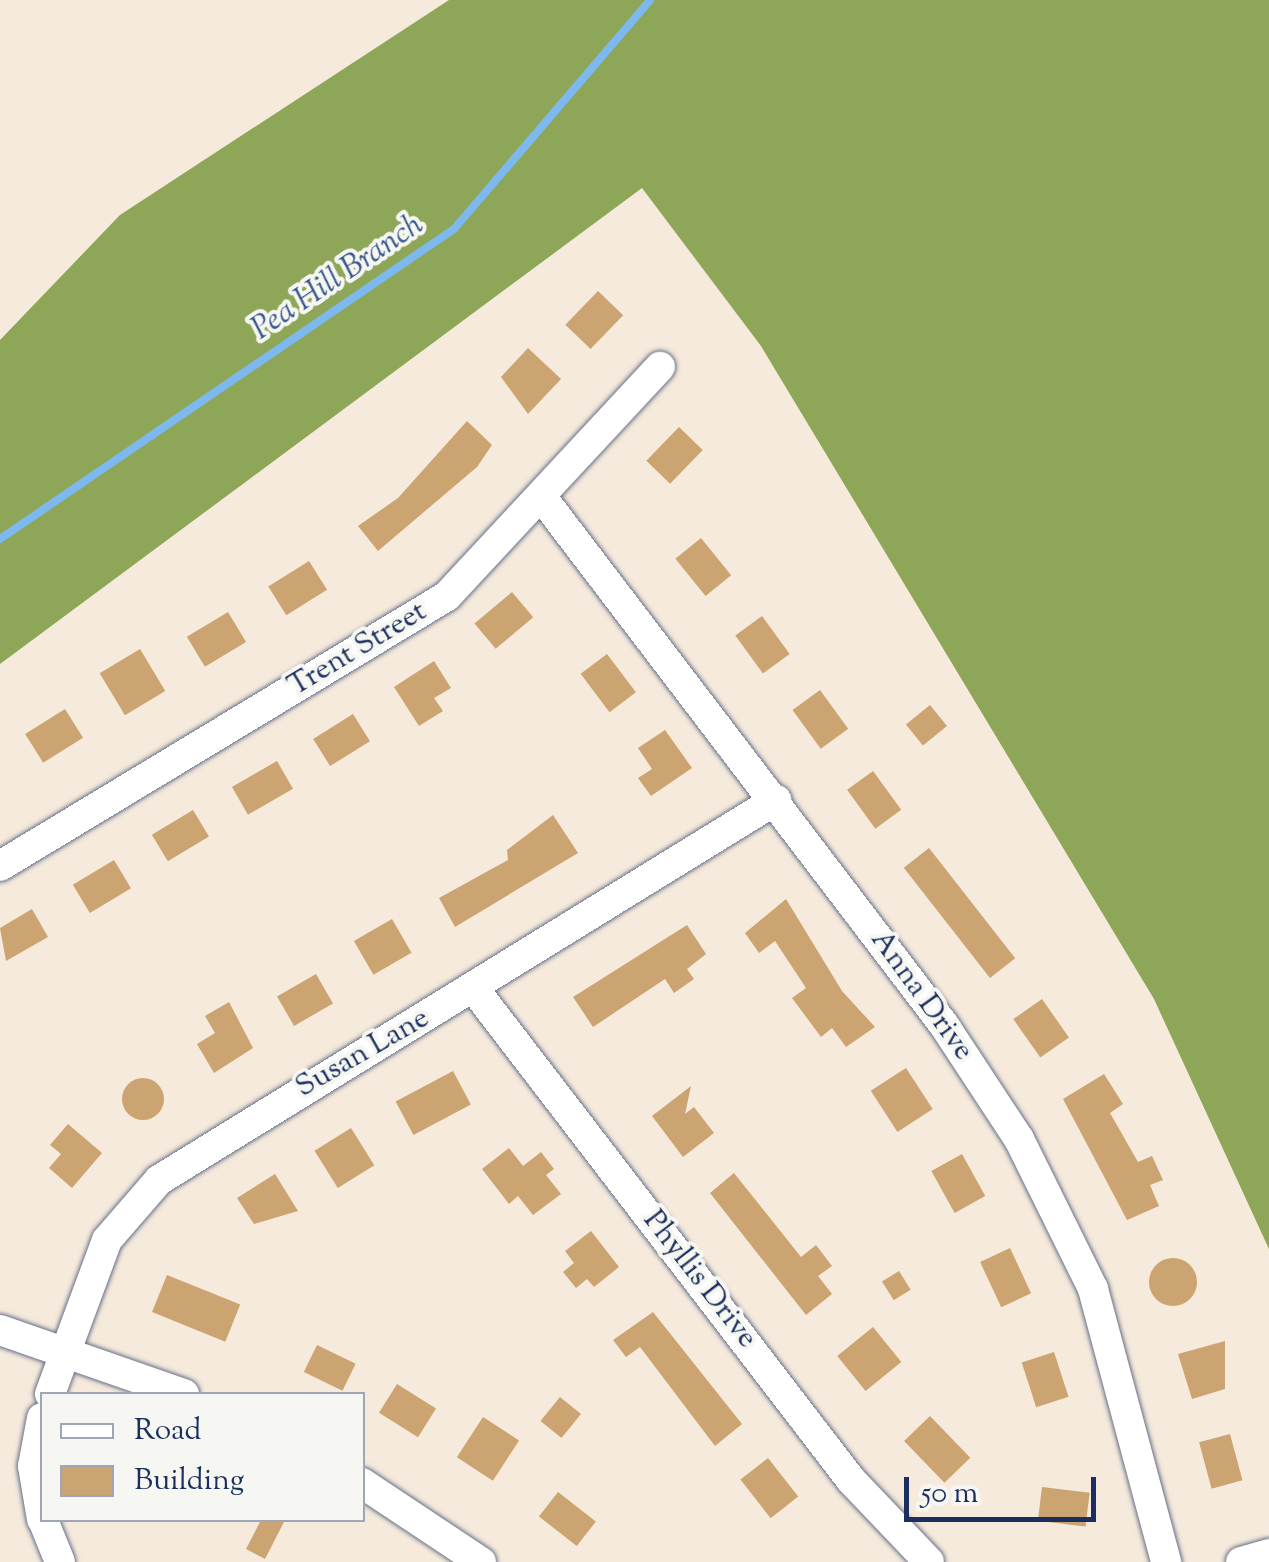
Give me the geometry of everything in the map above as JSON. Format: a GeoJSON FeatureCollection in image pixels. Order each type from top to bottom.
{"type":"FeatureCollection","features":[{"type":"Feature","properties":{"kind":"street","name":"Trent Street"},"geometry":{"type":"LineString","coordinates":[[0,866],[447,596],[544,500],[660,366]]}},
{"type":"Feature","properties":{"kind":"street","name":"Anna Drive"},"geometry":{"type":"LineString","coordinates":[[544,500],[776,800],[944,1026],[1043,1183],[1093,1289],[1166,1562]]}},
{"type":"Feature","properties":{"kind":"street","name":"Susan Lane"},"geometry":{"type":"LineString","coordinates":[[51,1392],[106,1240],[160,1180],[476,990],[776,800]]}},
{"type":"Feature","properties":{"kind":"street","name":"Phyllis Drive"},"geometry":{"type":"LineString","coordinates":[[476,990],[862,1494],[930,1562]]}},
{"type":"Feature","properties":{"kind":"street"},"geometry":{"type":"LineString","coordinates":[[0,1330],[179,1392]]}},
{"type":"Feature","properties":{"kind":"street"},"geometry":{"type":"LineString","coordinates":[[40,1429],[33,1466],[40,1503]]}},
{"type":"Feature","properties":{"kind":"street"},"geometry":{"type":"LineString","coordinates":[[365,1486],[481,1562]]}},
{"type":"Feature","properties":{"kind":"street"},"geometry":{"type":"LineString","coordinates":[[44,1522],[60,1562]]}},
{"type":"Feature","properties":{"kind":"street"},"geometry":{"type":"LineString","coordinates":[[1241,1562],[1269,1554]]}},
{"type":"Feature","properties":{"kind":"green space"},"geometry":{"type":"Polygon","coordinates":[[[449,0],[1269,0],[1269,1249],[1154,999],[761,346],[642,188],[0,664],[0,340],[120,215],[449,0]]]}},
{"type":"Feature","properties":{"kind":"building"},"geometry":{"type":"Polygon","coordinates":[[[598,291],[623,315],[591,349],[565,325],[598,291]]]}},
{"type":"Feature","properties":{"kind":"building"},"geometry":{"type":"Polygon","coordinates":[[[528,348],[561,379],[528,414],[501,377],[528,348]]]}},
{"type":"Feature","properties":{"kind":"building"},"geometry":{"type":"Polygon","coordinates":[[[467,421],[492,445],[477,467],[378,551],[358,526],[398,498],[467,421]]]}},
{"type":"Feature","properties":{"kind":"building"},"geometry":{"type":"Polygon","coordinates":[[[679,427],[703,450],[670,484],[646,461],[679,427]]]}},
{"type":"Feature","properties":{"kind":"building"},"geometry":{"type":"Polygon","coordinates":[[[701,538],[731,575],[706,596],[675,559],[701,538]]]}},
{"type":"Feature","properties":{"kind":"building"},"geometry":{"type":"Polygon","coordinates":[[[309,561],[327,590],[286,615],[268,586],[309,561]]]}},
{"type":"Feature","properties":{"kind":"building"},"geometry":{"type":"Polygon","coordinates":[[[512,592],[533,617],[496,649],[474,623],[512,592]]]}},
{"type":"Feature","properties":{"kind":"building"},"geometry":{"type":"Polygon","coordinates":[[[228,612],[246,642],[205,667],[187,637],[228,612]]]}},
{"type":"Feature","properties":{"kind":"building"},"geometry":{"type":"Polygon","coordinates":[[[762,616],[790,654],[763,673],[735,635],[762,616]]]}},
{"type":"Feature","properties":{"kind":"building"},"geometry":{"type":"Polygon","coordinates":[[[140,649],[165,691],[125,715],[100,673],[140,649]]]}},
{"type":"Feature","properties":{"kind":"building"},"geometry":{"type":"Polygon","coordinates":[[[607,654],[636,692],[610,712],[581,674],[607,654]]]}},
{"type":"Feature","properties":{"kind":"building"},"geometry":{"type":"Polygon","coordinates":[[[434,661],[451,688],[434,698],[443,711],[419,726],[394,687],[434,661]]]}},
{"type":"Feature","properties":{"kind":"building"},"geometry":{"type":"Polygon","coordinates":[[[820,690],[848,729],[821,749],[792,710],[820,690]]]}},
{"type":"Feature","properties":{"kind":"building"},"geometry":{"type":"Polygon","coordinates":[[[930,705],[947,726],[923,745],[906,725],[930,705]]]}},
{"type":"Feature","properties":{"kind":"building"},"geometry":{"type":"Polygon","coordinates":[[[65,709],[83,738],[43,763],[25,734],[65,709]]]}},
{"type":"Feature","properties":{"kind":"building"},"geometry":{"type":"Polygon","coordinates":[[[353,714],[370,741],[330,766],[313,739],[353,714]]]}},
{"type":"Feature","properties":{"kind":"building"},"geometry":{"type":"Polygon","coordinates":[[[665,730],[692,768],[651,796],[638,778],[652,769],[638,748],[665,730]]]}},
{"type":"Feature","properties":{"kind":"building"},"geometry":{"type":"Polygon","coordinates":[[[277,761],[293,789],[248,815],[232,787],[277,761]]]}},
{"type":"Feature","properties":{"kind":"building"},"geometry":{"type":"Polygon","coordinates":[[[873,771],[901,810],[875,829],[847,790],[873,771]]]}},
{"type":"Feature","properties":{"kind":"building"},"geometry":{"type":"Polygon","coordinates":[[[193,810],[209,837],[168,861],[152,835],[193,810]]]}},
{"type":"Feature","properties":{"kind":"building"},"geometry":{"type":"Polygon","coordinates":[[[553,815],[578,853],[455,927],[439,898],[508,860],[507,850],[553,815]]]}},
{"type":"Feature","properties":{"kind":"building"},"geometry":{"type":"Polygon","coordinates":[[[929,848],[1015,958],[990,978],[904,868],[929,848]]]}},
{"type":"Feature","properties":{"kind":"building"},"geometry":{"type":"Polygon","coordinates":[[[114,860],[131,888],[90,913],[73,885],[114,860]]]}},
{"type":"Feature","properties":{"kind":"building"},"geometry":{"type":"Polygon","coordinates":[[[786,899],[842,991],[875,1027],[846,1047],[832,1028],[821,1037],[792,998],[806,988],[775,941],[759,953],[745,933],[786,899]]]}},
{"type":"Feature","properties":{"kind":"building"},"geometry":{"type":"Polygon","coordinates":[[[32,909],[48,937],[6,961],[0,928],[32,909]]]}},
{"type":"Feature","properties":{"kind":"building"},"geometry":{"type":"Polygon","coordinates":[[[392,919],[412,953],[373,975],[354,941],[392,919]]]}},
{"type":"Feature","properties":{"kind":"building"},"geometry":{"type":"Polygon","coordinates":[[[687,925],[706,954],[687,969],[694,979],[674,993],[665,979],[593,1027],[573,997],[687,925]]]}},
{"type":"Feature","properties":{"kind":"building"},"geometry":{"type":"Polygon","coordinates":[[[316,974],[333,1003],[294,1026],[277,997],[316,974]]]}},
{"type":"Feature","properties":{"kind":"building"},"geometry":{"type":"Polygon","coordinates":[[[1042,999],[1069,1038],[1040,1058],[1013,1019],[1042,999]]]}},
{"type":"Feature","properties":{"kind":"building"},"geometry":{"type":"Polygon","coordinates":[[[229,1002],[253,1048],[214,1073],[197,1044],[215,1033],[205,1016],[229,1002]]]}},
{"type":"Feature","properties":{"kind":"building"},"geometry":{"type":"Polygon","coordinates":[[[906,1068],[933,1109],[897,1132],[871,1091],[906,1068]]]}},
{"type":"Feature","properties":{"kind":"building"},"geometry":{"type":"Polygon","coordinates":[[[453,1071],[471,1105],[413,1135],[396,1102],[453,1071]]]}},
{"type":"Feature","properties":{"kind":"building"},"geometry":{"type":"Polygon","coordinates":[[[1104,1074],[1123,1104],[1110,1113],[1138,1162],[1152,1156],[1163,1180],[1150,1185],[1159,1206],[1127,1220],[1063,1099],[1104,1074]]]}},
{"type":"Feature","properties":{"kind":"building"},"geometry":{"type":"Polygon","coordinates":[[[143,1078],[158,1084],[164,1099],[158,1114],[143,1120],[128,1114],[122,1099],[128,1084],[143,1078]]]}},
{"type":"Feature","properties":{"kind":"building"},"geometry":{"type":"Polygon","coordinates":[[[691,1086],[685,1114],[694,1107],[714,1133],[683,1157],[652,1116],[691,1086]]]}},
{"type":"Feature","properties":{"kind":"building"},"geometry":{"type":"Polygon","coordinates":[[[68,1124],[102,1153],[72,1188],[49,1168],[61,1154],[50,1145],[68,1124]]]}},
{"type":"Feature","properties":{"kind":"building"},"geometry":{"type":"Polygon","coordinates":[[[351,1128],[374,1165],[338,1188],[315,1151],[351,1128]]]}},
{"type":"Feature","properties":{"kind":"building"},"geometry":{"type":"Polygon","coordinates":[[[509,1148],[523,1166],[541,1152],[554,1169],[546,1175],[561,1194],[533,1215],[518,1196],[509,1204],[482,1169],[509,1148]]]}},
{"type":"Feature","properties":{"kind":"building"},"geometry":{"type":"Polygon","coordinates":[[[962,1154],[985,1196],[955,1213],[931,1171],[962,1154]]]}},
{"type":"Feature","properties":{"kind":"building"},"geometry":{"type":"Polygon","coordinates":[[[734,1173],[801,1257],[816,1245],[832,1266],[818,1276],[832,1294],[806,1315],[710,1193],[734,1173]]]}},
{"type":"Feature","properties":{"kind":"building"},"geometry":{"type":"Polygon","coordinates":[[[275,1174],[298,1211],[254,1224],[237,1198],[275,1174]]]}},
{"type":"Feature","properties":{"kind":"building"},"geometry":{"type":"Polygon","coordinates":[[[591,1231],[619,1267],[594,1287],[587,1279],[576,1288],[563,1272],[574,1263],[565,1251],[591,1231]]]}},
{"type":"Feature","properties":{"kind":"building"},"geometry":{"type":"Polygon","coordinates":[[[1010,1248],[1031,1293],[1001,1307],[980,1262],[1010,1248]]]}},
{"type":"Feature","properties":{"kind":"building"},"geometry":{"type":"Polygon","coordinates":[[[1173,1258],[1190,1265],[1197,1282],[1190,1299],[1173,1306],[1156,1299],[1149,1282],[1156,1265],[1173,1258]]]}},
{"type":"Feature","properties":{"kind":"building"},"geometry":{"type":"Polygon","coordinates":[[[899,1271],[911,1290],[894,1300],[882,1282],[899,1271]]]}},
{"type":"Feature","properties":{"kind":"building"},"geometry":{"type":"Polygon","coordinates":[[[167,1275],[240,1305],[225,1342],[152,1312],[167,1275]]]}},
{"type":"Feature","properties":{"kind":"building"},"geometry":{"type":"Polygon","coordinates":[[[653,1312],[742,1424],[715,1446],[640,1347],[626,1357],[613,1340],[653,1312]]]}},
{"type":"Feature","properties":{"kind":"building"},"geometry":{"type":"Polygon","coordinates":[[[873,1327],[901,1362],[866,1391],[837,1356],[873,1327]]]}},
{"type":"Feature","properties":{"kind":"building"},"geometry":{"type":"Polygon","coordinates":[[[1225,1341],[1225,1389],[1192,1399],[1178,1354],[1225,1341]]]}},
{"type":"Feature","properties":{"kind":"building"},"geometry":{"type":"Polygon","coordinates":[[[317,1345],[356,1364],[342,1391],[304,1372],[317,1345]]]}},
{"type":"Feature","properties":{"kind":"building"},"geometry":{"type":"Polygon","coordinates":[[[1054,1352],[1069,1397],[1036,1407],[1022,1363],[1054,1352]]]}},
{"type":"Feature","properties":{"kind":"building"},"geometry":{"type":"Polygon","coordinates":[[[397,1384],[436,1408],[418,1437],[379,1413],[397,1384]]]}},
{"type":"Feature","properties":{"kind":"building"},"geometry":{"type":"Polygon","coordinates":[[[560,1397],[581,1414],[561,1438],[540,1421],[560,1397]]]}},
{"type":"Feature","properties":{"kind":"building"},"geometry":{"type":"Polygon","coordinates":[[[930,1416],[970,1458],[944,1483],[904,1441],[930,1416]]]}},
{"type":"Feature","properties":{"kind":"building"},"geometry":{"type":"Polygon","coordinates":[[[483,1417],[519,1440],[493,1481],[457,1457],[483,1417]]]}},
{"type":"Feature","properties":{"kind":"building"},"geometry":{"type":"Polygon","coordinates":[[[1230,1434],[1242,1480],[1212,1489],[1199,1442],[1230,1434]]]}},
{"type":"Feature","properties":{"kind":"building"},"geometry":{"type":"Polygon","coordinates":[[[768,1458],[798,1497],[771,1518],[740,1480],[768,1458]]]}},
{"type":"Feature","properties":{"kind":"building"},"geometry":{"type":"Polygon","coordinates":[[[1042,1487],[1090,1493],[1085,1527],[1038,1521],[1042,1487]]]}},
{"type":"Feature","properties":{"kind":"building"},"geometry":{"type":"Polygon","coordinates":[[[558,1492],[596,1522],[577,1546],[539,1516],[558,1492]]]}},
{"type":"Feature","properties":{"kind":"building"},"geometry":{"type":"Polygon","coordinates":[[[260,1522],[284,1522],[265,1559],[246,1549],[260,1522]]]}},
{"type":"Feature","properties":{"kind":"waterway","name":"Pea Hill Branch"},"geometry":{"type":"LineString","coordinates":[[0,539],[454,229],[650,0]]}}]}
